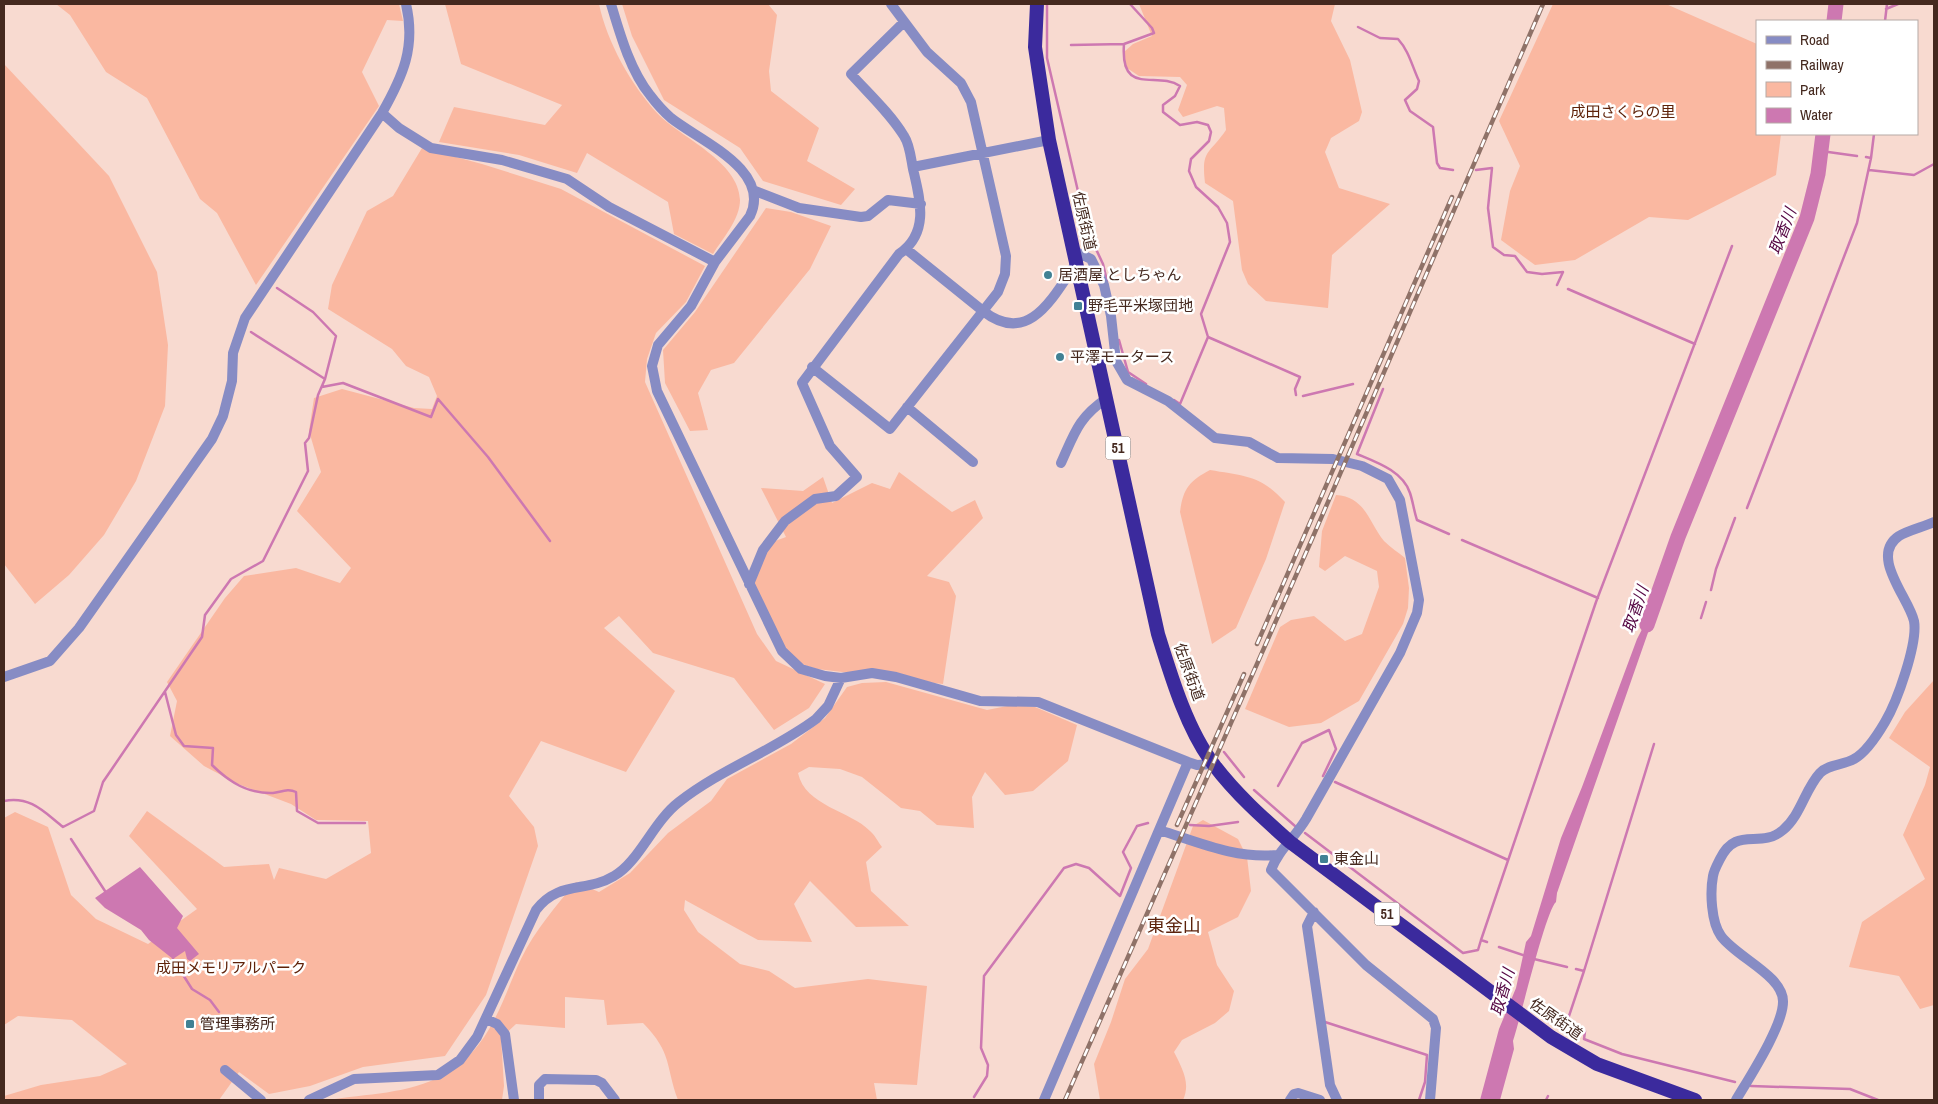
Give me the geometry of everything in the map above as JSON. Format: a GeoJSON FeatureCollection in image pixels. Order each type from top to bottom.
{"type":"FeatureCollection","features":[{"type":"Feature","properties":{"kind":"highway","name":"佐原街道"},"geometry":{"type":"LineString","coordinates":[[1037,4],[1035,47],[1049,140],[1158,634],[1179,697],[1213,764],[1256,811],[1290,842],[1546,1034],[1597,1064],[1695,1100]]}},
{"type":"Feature","properties":{"kind":"street"},"geometry":{"type":"LineString","coordinates":[[4,677],[50,661],[68,642],[212,440],[223,416],[232,381],[233,353],[245,318],[382,113],[400,82],[407,61],[409,45],[406,4]]}},
{"type":"Feature","properties":{"kind":"street"},"geometry":{"type":"LineString","coordinates":[[611,4],[630,58],[648,93],[672,118],[741,169],[755,191],[754,207],[750,216],[715,262],[691,306],[658,345],[652,366],[657,391],[775,639],[792,662],[811,673],[841,678],[872,674],[905,679],[980,701],[1038,702],[1188,762],[1198,765],[1213,764]]}},
{"type":"Feature","properties":{"kind":"street"},"geometry":{"type":"LineString","coordinates":[[812,367],[890,429],[1002,285],[1007,263],[984,152],[967,92],[954,75],[927,52],[891,4]]}},
{"type":"Feature","properties":{"kind":"street"},"geometry":{"type":"LineString","coordinates":[[749,584],[763,550],[785,521],[815,499],[836,496],[857,477],[830,446],[802,383],[812,367],[899,254],[906,249],[918,230],[921,221],[921,204],[906,138],[851,74],[904,22]]}},
{"type":"Feature","properties":{"kind":"street"},"geometry":{"type":"LineString","coordinates":[[382,113],[398,128],[431,148],[502,160],[566,179],[610,207],[715,262]]}},
{"type":"Feature","properties":{"kind":"street"},"geometry":{"type":"LineString","coordinates":[[913,167],[1049,140]]}},
{"type":"Feature","properties":{"kind":"street"},"geometry":{"type":"LineString","coordinates":[[755,191],[799,208],[861,217],[868,216],[888,200],[921,204]]}},
{"type":"Feature","properties":{"kind":"street"},"geometry":{"type":"LineString","coordinates":[[906,249],[994,320],[1016,325],[1035,317],[1057,290],[1076,256],[1090,259],[1104,285],[1111,316],[1116,361],[1127,380],[1168,402],[1215,438],[1249,442],[1278,458],[1333,459],[1362,466],[1388,479],[1400,500],[1419,600],[1417,613],[1400,653],[1306,819],[1290,842],[1276,855],[1271,870],[1366,965],[1433,1019],[1436,1028],[1430,1100]]}},
{"type":"Feature","properties":{"kind":"street"},"geometry":{"type":"LineString","coordinates":[[1061,463],[1078,423],[1090,409],[1107,398]]}},
{"type":"Feature","properties":{"kind":"street"},"geometry":{"type":"LineString","coordinates":[[907,407],[972,462]]}},
{"type":"Feature","properties":{"kind":"street"},"geometry":{"type":"LineString","coordinates":[[1736,1100],[1778,1021],[1784,1001],[1782,991],[1775,982],[1740,956],[1721,935],[1715,916],[1712,878],[1714,870],[1725,848],[1732,841],[1763,838],[1778,834],[1792,822],[1816,778],[1822,771],[1856,758],[1865,750],[1886,720],[1913,652],[1915,632],[1914,620],[1890,568],[1889,551],[1891,544],[1899,536],[1934,522]]}},
{"type":"Feature","properties":{"kind":"street"},"geometry":{"type":"LineString","coordinates":[[309,1100],[354,1079],[438,1074],[460,1060],[469,1050],[486,1018],[536,910],[544,899],[568,888],[603,881],[615,876],[627,866],[657,823],[679,802],[816,719],[828,706],[841,678]]}},
{"type":"Feature","properties":{"kind":"street"},"geometry":{"type":"LineString","coordinates":[[1044,1100],[1188,762]]}},
{"type":"Feature","properties":{"kind":"street"},"geometry":{"type":"LineString","coordinates":[[1159,830],[1209,848],[1261,856],[1276,855]]}},
{"type":"Feature","properties":{"kind":"street"},"geometry":{"type":"LineString","coordinates":[[1314,912],[1307,926],[1330,1085],[1337,1100]]}},
{"type":"Feature","properties":{"kind":"street"},"geometry":{"type":"LineString","coordinates":[[486,1018],[497,1024],[505,1034],[514,1100]]}},
{"type":"Feature","properties":{"kind":"street"},"geometry":{"type":"LineString","coordinates":[[225,1070],[261,1100]]}},
{"type":"Feature","properties":{"kind":"street"},"geometry":{"type":"LineString","coordinates":[[539,1100],[539,1085],[545,1079],[596,1080],[602,1083],[615,1100]]}},
{"type":"Feature","properties":{"kind":"street"},"geometry":{"type":"LineString","coordinates":[[1290,1100],[1294,1094],[1320,1100]]}},
{"type":"Feature","properties":{"kind":"green space"},"geometry":{"type":"Polygon","coordinates":[[[56,4],[399,4],[403,21],[387,20],[362,72],[379,106],[256,285],[217,213],[200,199],[147,98],[106,72],[70,15],[56,4]]]}},
{"type":"Feature","properties":{"kind":"green space"},"geometry":{"type":"Polygon","coordinates":[[[445,4],[599,4],[614,48],[648,103],[668,123],[720,162],[730,173],[737,186],[740,200],[737,214],[713,254],[674,234],[668,202],[587,153],[577,173],[519,155],[439,142],[454,107],[545,125],[562,105],[461,64],[445,4]]]}},
{"type":"Feature","properties":{"kind":"green space"},"geometry":{"type":"Polygon","coordinates":[[[622,4],[768,4],[777,15],[769,71],[771,91],[819,128],[807,161],[855,189],[841,205],[763,181],[740,148],[664,100],[632,36],[622,4]]]}},
{"type":"Feature","properties":{"kind":"green space"},"geometry":{"type":"Polygon","coordinates":[[[1139,4],[1335,4],[1331,21],[1350,60],[1362,112],[1359,121],[1331,138],[1325,152],[1339,188],[1390,204],[1332,255],[1328,308],[1266,301],[1248,284],[1242,270],[1233,201],[1205,183],[1205,158],[1226,130],[1224,108],[1217,106],[1183,117],[1178,110],[1187,85],[1180,77],[1139,76],[1124,66],[1124,52],[1133,44],[1152,36],[1139,4]]]}},
{"type":"Feature","properties":{"kind":"green space","name":"成田さくらの里"},"geometry":{"type":"Polygon","coordinates":[[[1553,4],[1666,4],[1756,44],[1756,135],[1781,135],[1776,175],[1688,220],[1649,217],[1575,260],[1535,265],[1501,240],[1510,191],[1520,166],[1499,121],[1553,4]]]}},
{"type":"Feature","properties":{"kind":"green space"},"geometry":{"type":"Polygon","coordinates":[[[4,64],[109,176],[157,272],[168,345],[165,406],[136,481],[104,535],[69,575],[35,604],[4,564],[4,64]]]}},
{"type":"Feature","properties":{"kind":"green space","name":"成田メモリアルパーク"},"geometry":{"type":"Polygon","coordinates":[[[422,148],[482,164],[561,189],[705,266],[686,302],[656,333],[647,359],[645,382],[757,634],[776,661],[825,684],[809,708],[774,730],[734,678],[653,653],[619,616],[604,628],[675,691],[626,772],[541,741],[509,796],[534,827],[538,846],[486,995],[445,1056],[363,1067],[310,1086],[269,1094],[239,1072],[219,1100],[6,1100],[4,1096],[41,1085],[100,1076],[127,1064],[72,1020],[18,1016],[4,1025],[4,818],[15,812],[48,827],[71,895],[96,919],[148,944],[197,909],[129,836],[147,811],[224,867],[269,864],[274,880],[279,868],[326,879],[371,853],[368,821],[316,820],[291,804],[238,784],[204,766],[170,736],[177,701],[167,682],[225,598],[244,576],[296,568],[340,583],[351,568],[297,511],[321,472],[309,431],[314,398],[342,389],[414,408],[432,409],[437,396],[429,377],[406,366],[392,349],[328,309],[332,285],[367,211],[393,196],[422,148]]]}},
{"type":"Feature","properties":{"kind":"green space"},"geometry":{"type":"Polygon","coordinates":[[[766,208],[791,212],[831,226],[810,269],[734,363],[711,370],[698,393],[708,430],[690,431],[665,383],[663,350],[695,312],[766,208]]]}},
{"type":"Feature","properties":{"kind":"green space"},"geometry":{"type":"Polygon","coordinates":[[[1210,470],[1251,478],[1268,486],[1285,502],[1266,559],[1236,628],[1212,644],[1180,512],[1183,497],[1188,486],[1210,470]]]}},
{"type":"Feature","properties":{"kind":"green space"},"geometry":{"type":"Polygon","coordinates":[[[899,472],[952,512],[975,500],[983,518],[927,576],[949,582],[956,596],[943,684],[817,669],[798,663],[775,637],[753,582],[767,544],[786,537],[761,488],[803,491],[823,477],[832,503],[872,483],[890,489],[899,472]]]}},
{"type":"Feature","properties":{"kind":"green space"},"geometry":{"type":"Polygon","coordinates":[[[1336,495],[1354,500],[1366,512],[1384,541],[1405,558],[1409,588],[1408,608],[1403,624],[1359,701],[1321,723],[1289,727],[1245,709],[1280,627],[1291,620],[1314,616],[1345,641],[1362,634],[1379,587],[1377,571],[1345,556],[1325,571],[1319,567],[1322,531],[1336,495]]]}},
{"type":"Feature","properties":{"kind":"green space"},"geometry":{"type":"Polygon","coordinates":[[[1934,680],[1934,1005],[1920,1009],[1899,976],[1849,967],[1862,922],[1925,879],[1903,835],[1925,785],[1930,767],[1889,738],[1905,712],[1934,680]]]}},
{"type":"Feature","properties":{"kind":"green space"},"geometry":{"type":"Polygon","coordinates":[[[886,682],[987,710],[1012,705],[1035,707],[1077,725],[1068,761],[1033,791],[1005,795],[985,772],[972,797],[974,828],[937,825],[920,811],[901,808],[862,777],[840,769],[809,767],[798,773],[802,784],[819,801],[862,824],[875,837],[882,847],[866,862],[871,891],[909,926],[856,927],[810,881],[794,904],[812,942],[758,940],[685,900],[684,910],[698,932],[740,964],[769,971],[795,988],[868,979],[927,986],[917,1085],[874,1083],[877,1100],[678,1100],[664,1052],[653,1034],[643,1023],[607,1025],[604,1000],[565,997],[565,1028],[516,1024],[501,1038],[504,1086],[502,1100],[328,1100],[402,1090],[430,1081],[459,1064],[472,1052],[492,1024],[527,948],[546,919],[576,882],[599,892],[630,873],[668,833],[711,801],[727,779],[791,744],[825,718],[847,687],[862,683],[886,682]]]}},
{"type":"Feature","properties":{"kind":"green space"},"geometry":{"type":"Polygon","coordinates":[[[1203,820],[1238,839],[1247,857],[1251,891],[1238,917],[1208,932],[1217,965],[1234,991],[1229,1011],[1215,1023],[1182,1040],[1174,1052],[1186,1082],[1183,1100],[1100,1100],[1094,1064],[1111,1022],[1125,979],[1148,949],[1193,826],[1203,820]]]}},
{"type":"Feature","properties":{"kind":"water"},"geometry":{"type":"Polygon","coordinates":[[[1653,608],[1651,624],[1557,893],[1556,902],[1546,924],[1513,1041],[1514,1049],[1500,1100],[1480,1100],[1499,1029],[1516,988],[1526,942],[1531,936],[1561,838],[1637,639],[1653,608]]]}},
{"type":"Feature","properties":{"kind":"water"},"geometry":{"type":"Polygon","coordinates":[[[140,867],[183,916],[177,928],[199,954],[190,961],[187,959],[185,951],[173,959],[149,940],[141,930],[105,908],[95,898],[140,867]]]}},
{"type":"Feature","properties":{"kind":"waterway"},"geometry":{"type":"LineString","coordinates":[[1047,4],[1047,58],[1087,230],[1103,264],[1107,281]]}},
{"type":"Feature","properties":{"kind":"waterway"},"geometry":{"type":"LineString","coordinates":[[1130,4],[1152,28],[1154,33],[1124,44],[1124,61],[1128,71],[1134,77],[1161,80],[1180,86],[1175,96],[1163,105],[1163,112],[1180,125],[1197,122],[1208,125],[1211,132],[1209,141],[1191,159],[1189,171],[1196,187],[1218,207],[1227,223],[1230,242],[1201,314],[1208,337]]}},
{"type":"Feature","properties":{"kind":"waterway","name":"取香川"},"geometry":{"type":"LineString","coordinates":[[1834,20],[1836,4]]}},
{"type":"Feature","properties":{"kind":"waterway"},"geometry":{"type":"LineString","coordinates":[[1885,20],[1887,4]]}},
{"type":"Feature","properties":{"kind":"waterway"},"geometry":{"type":"LineString","coordinates":[[1886,9],[1898,4]]}},
{"type":"Feature","properties":{"kind":"waterway"},"geometry":{"type":"LineString","coordinates":[[1358,27],[1380,38],[1398,39],[1402,44],[1419,81],[1417,89],[1405,100],[1410,111],[1433,127],[1437,163],[1440,168],[1453,170]]}},
{"type":"Feature","properties":{"kind":"waterway"},"geometry":{"type":"LineString","coordinates":[[1071,45],[1124,44]]}},
{"type":"Feature","properties":{"kind":"waterway","name":"取香川"},"geometry":{"type":"LineString","coordinates":[[1647,625],[1678,537],[1807,218],[1818,174],[1823,135]]}},
{"type":"Feature","properties":{"kind":"waterway"},"geometry":{"type":"LineString","coordinates":[[1747,508],[1857,223],[1871,158],[1874,135]]}},
{"type":"Feature","properties":{"kind":"waterway"},"geometry":{"type":"LineString","coordinates":[[1821,151],[1857,156]]}},
{"type":"Feature","properties":{"kind":"waterway"},"geometry":{"type":"LineString","coordinates":[[1866,157],[1871,158]]}},
{"type":"Feature","properties":{"kind":"waterway"},"geometry":{"type":"LineString","coordinates":[[1869,170],[1914,175],[1934,164]]}},
{"type":"Feature","properties":{"kind":"waterway"},"geometry":{"type":"LineString","coordinates":[[1476,170],[1492,168],[1488,208],[1493,247],[1504,255],[1515,256],[1527,272],[1542,274],[1563,272],[1557,285]]}},
{"type":"Feature","properties":{"kind":"waterway"},"geometry":{"type":"LineString","coordinates":[[1481,940],[1596,602],[1732,246]]}},
{"type":"Feature","properties":{"kind":"waterway"},"geometry":{"type":"LineString","coordinates":[[4,801],[14,800],[30,803],[63,827],[94,811],[103,782],[202,637],[205,615],[231,579],[263,561],[308,471],[305,443],[309,438],[318,395],[325,379],[336,336],[313,312],[277,288]]}},
{"type":"Feature","properties":{"kind":"waterway"},"geometry":{"type":"LineString","coordinates":[[1568,289],[1695,344]]}},
{"type":"Feature","properties":{"kind":"waterway"},"geometry":{"type":"LineString","coordinates":[[251,332],[325,379]]}},
{"type":"Feature","properties":{"kind":"waterway"},"geometry":{"type":"LineString","coordinates":[[1174,400],[1180,404],[1208,337],[1300,377],[1295,389],[1296,395]]}},
{"type":"Feature","properties":{"kind":"waterway"},"geometry":{"type":"LineString","coordinates":[[1119,340],[1128,372],[1146,384]]}},
{"type":"Feature","properties":{"kind":"waterway"},"geometry":{"type":"LineString","coordinates":[[322,387],[343,383],[431,417],[438,399],[488,457],[550,541]]}},
{"type":"Feature","properties":{"kind":"waterway"},"geometry":{"type":"LineString","coordinates":[[1303,396],[1353,384]]}},
{"type":"Feature","properties":{"kind":"waterway"},"geometry":{"type":"LineString","coordinates":[[1383,389],[1357,454],[1395,473],[1406,485],[1417,520],[1449,534]]}},
{"type":"Feature","properties":{"kind":"waterway"},"geometry":{"type":"LineString","coordinates":[[1711,590],[1716,569],[1735,518]]}},
{"type":"Feature","properties":{"kind":"waterway"},"geometry":{"type":"LineString","coordinates":[[1462,540],[1598,598]]}},
{"type":"Feature","properties":{"kind":"waterway"},"geometry":{"type":"LineString","coordinates":[[1701,618],[1706,602]]}},
{"type":"Feature","properties":{"kind":"waterway"},"geometry":{"type":"LineString","coordinates":[[165,692],[176,735],[184,746],[213,748],[212,765],[232,782],[247,789],[264,793],[290,790],[296,792],[297,811],[318,823],[365,823]]}},
{"type":"Feature","properties":{"kind":"waterway"},"geometry":{"type":"LineString","coordinates":[[1278,786],[1302,743],[1329,730],[1336,749],[1323,776]]}},
{"type":"Feature","properties":{"kind":"waterway"},"geometry":{"type":"LineString","coordinates":[[1584,971],[1654,744]]}},
{"type":"Feature","properties":{"kind":"waterway"},"geometry":{"type":"LineString","coordinates":[[1224,752],[1244,777]]}},
{"type":"Feature","properties":{"kind":"waterway"},"geometry":{"type":"LineString","coordinates":[[1335,782],[1508,860]]}},
{"type":"Feature","properties":{"kind":"waterway"},"geometry":{"type":"LineString","coordinates":[[1254,790],[1295,826]]}},
{"type":"Feature","properties":{"kind":"waterway"},"geometry":{"type":"LineString","coordinates":[[1190,825],[1209,826],[1238,822]]}},
{"type":"Feature","properties":{"kind":"waterway"},"geometry":{"type":"LineString","coordinates":[[974,1097],[987,1076],[988,1065],[981,1048],[984,976],[1064,868],[1076,864],[1089,868],[1120,896],[1131,868],[1123,852],[1137,826],[1148,823]]}},
{"type":"Feature","properties":{"kind":"waterway"},"geometry":{"type":"LineString","coordinates":[[1305,833],[1463,953],[1478,950],[1481,940],[1487,942]]}},
{"type":"Feature","properties":{"kind":"waterway"},"geometry":{"type":"LineString","coordinates":[[71,839],[105,891]]}},
{"type":"Feature","properties":{"kind":"waterway"},"geometry":{"type":"LineString","coordinates":[[1499,947],[1526,956]]}},
{"type":"Feature","properties":{"kind":"waterway"},"geometry":{"type":"LineString","coordinates":[[173,959],[192,989],[210,1000],[219,1012]]}},
{"type":"Feature","properties":{"kind":"waterway"},"geometry":{"type":"LineString","coordinates":[[1534,959],[1567,967]]}},
{"type":"Feature","properties":{"kind":"waterway"},"geometry":{"type":"LineString","coordinates":[[1576,969],[1584,971],[1567,1022],[1585,1031],[1584,1039],[1622,1054],[1735,1082]]}},
{"type":"Feature","properties":{"kind":"waterway"},"geometry":{"type":"LineString","coordinates":[[1325,1022],[1427,1055],[1425,1082],[1419,1100]]}},
{"type":"Feature","properties":{"kind":"waterway"},"geometry":{"type":"LineString","coordinates":[[1751,1086],[1850,1089],[1878,1100]]}},
{"type":"Feature","properties":{"kind":"waterway"},"geometry":{"type":"LineString","coordinates":[[1546,1100],[1548,1096]]}},
{"type":"Feature","properties":{"kind":"railway"},"geometry":{"type":"LineString","coordinates":[[1065,1100],[1312,539],[1543,4]]}},
{"type":"Feature","properties":{"kind":"railway"},"geometry":{"type":"LineString","coordinates":[[1257,644],[1452,197]]}},
{"type":"Feature","properties":{"kind":"railway"},"geometry":{"type":"LineString","coordinates":[[1177,825],[1244,674]]}},
{"type":"Feature","properties":{"kind":"place","name":"居酒屋 としちゃん"},"geometry":{"type":"Point","coordinates":[1048,275]}},
{"type":"Feature","properties":{"kind":"place","name":"野毛平米塚団地"},"geometry":{"type":"Point","coordinates":[1078,306]}},
{"type":"Feature","properties":{"kind":"place","name":"平澤モータース"},"geometry":{"type":"Point","coordinates":[1060,357]}},
{"type":"Feature","properties":{"kind":"place","name":"東金山"},"geometry":{"type":"Point","coordinates":[1324,859]}},
{"type":"Feature","properties":{"kind":"place","name":"管理事務所"},"geometry":{"type":"Point","coordinates":[190,1024]}},
{"type":"Feature","properties":{"kind":"district","name":"東金山"},"geometry":{"type":"Point","coordinates":[1174,926]}}]}
